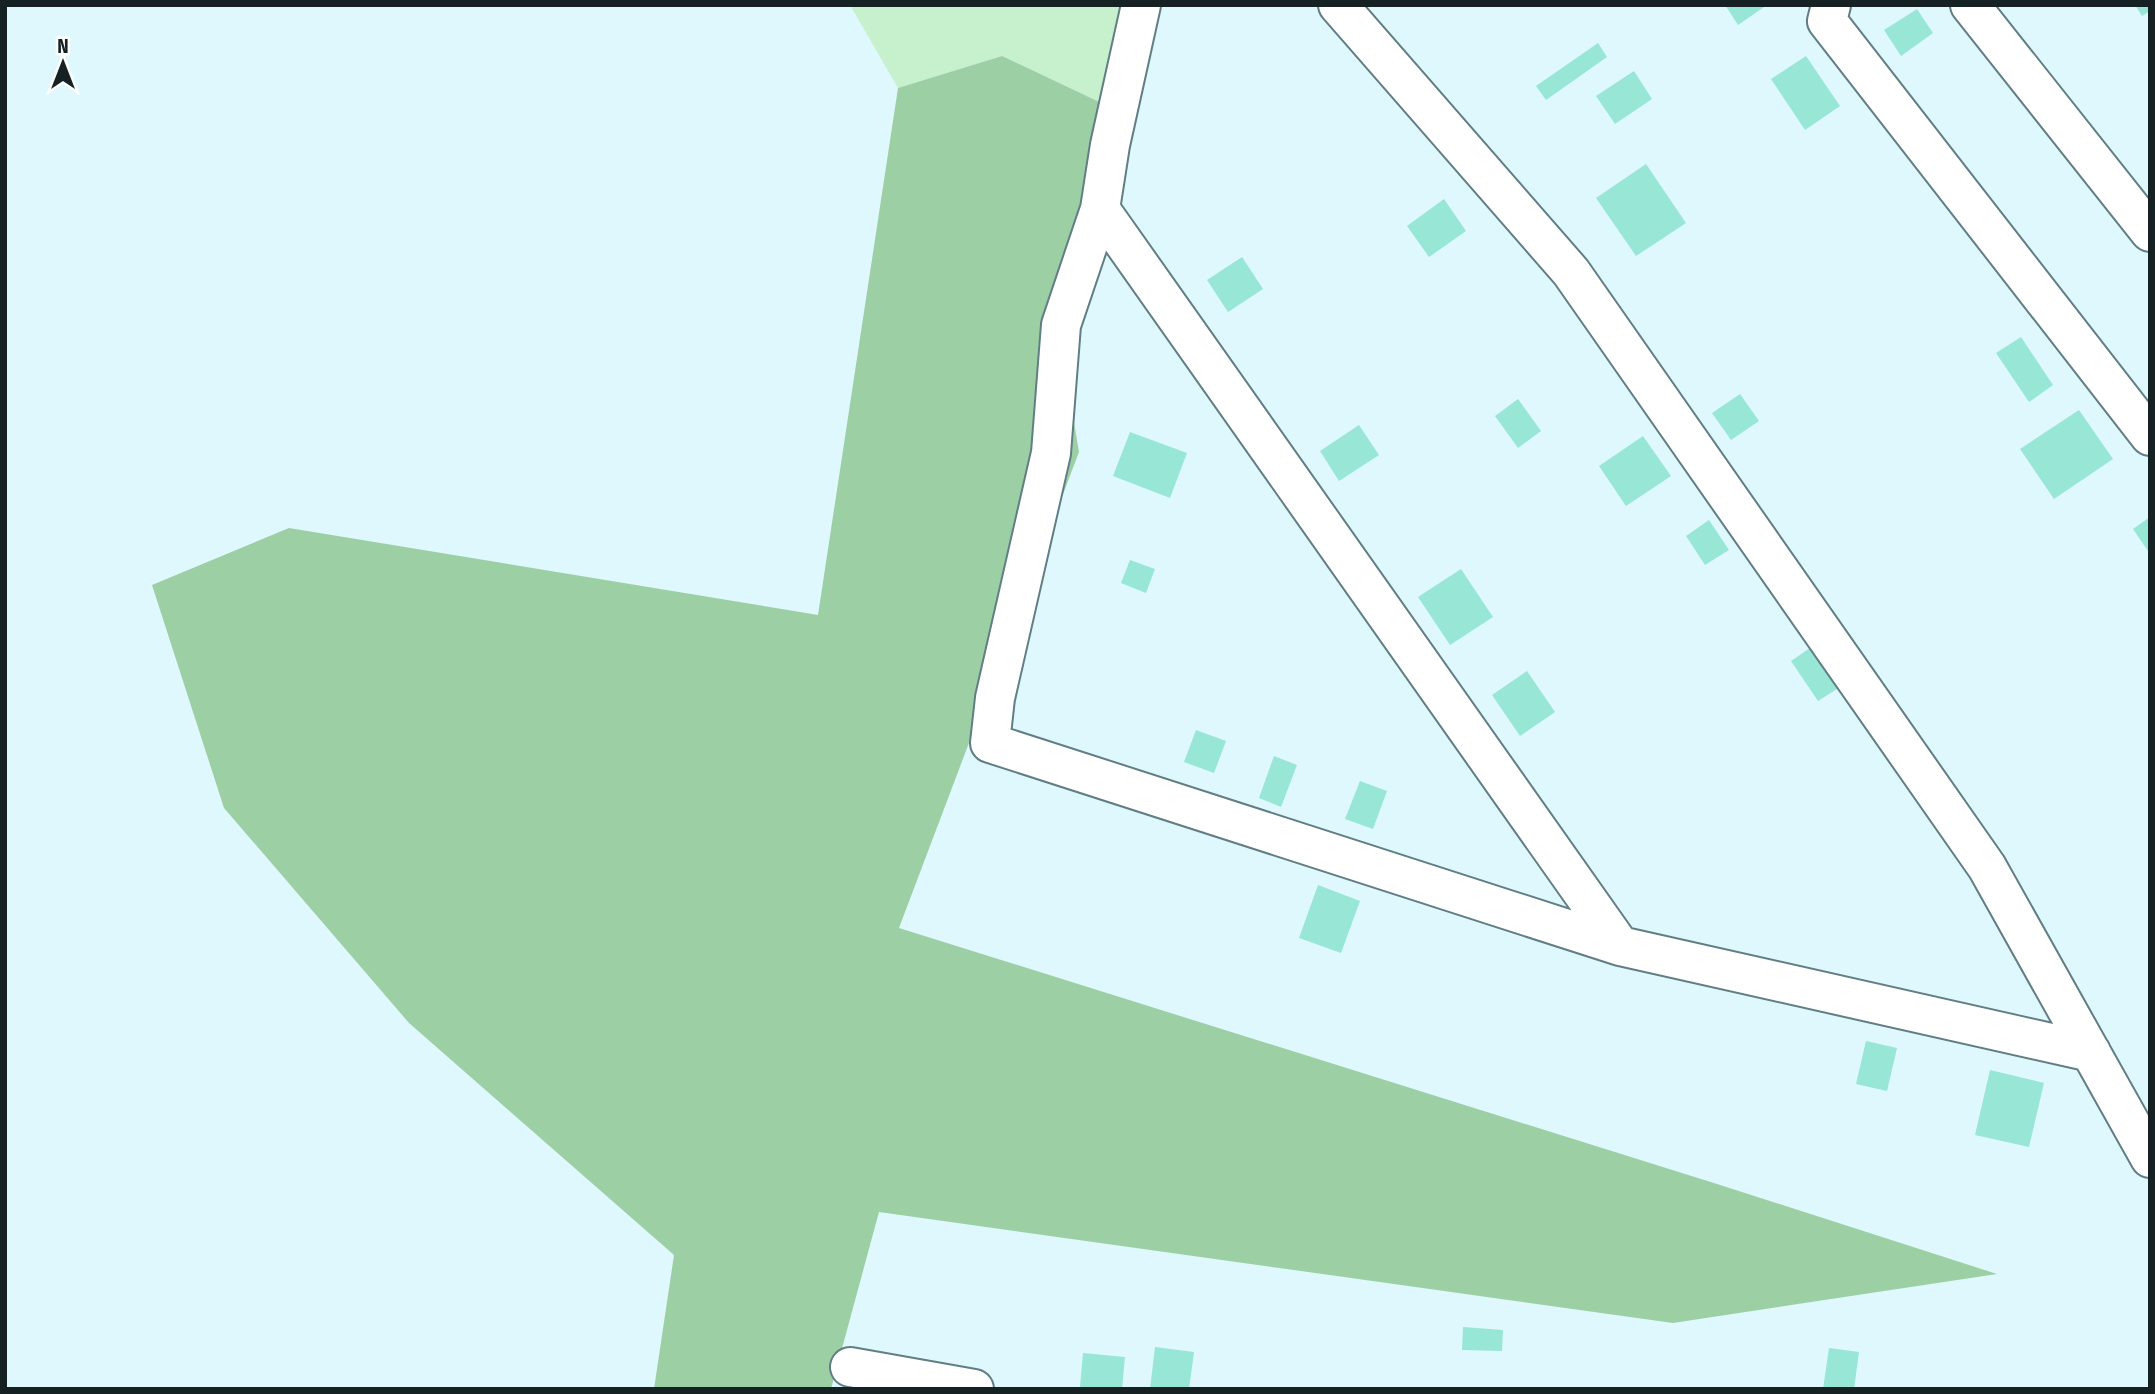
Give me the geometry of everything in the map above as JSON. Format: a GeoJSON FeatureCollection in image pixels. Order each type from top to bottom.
{"type":"FeatureCollection","features":[{"type":"Feature","properties":{"kind":"street"},"geometry":{"type":"LineString","coordinates":[[1141,5],[1110,145],[1100,209],[1060,325],[1051,453],[995,698],[990,743],[1620,946],[2091,1052]]}},
{"type":"Feature","properties":{"kind":"street"},"geometry":{"type":"LineString","coordinates":[[1338,5],[1571,272],[1987,867],[2150,1158]]}},
{"type":"Feature","properties":{"kind":"street"},"geometry":{"type":"LineString","coordinates":[[1831,5],[1827,21],[2150,436]]}},
{"type":"Feature","properties":{"kind":"street"},"geometry":{"type":"LineString","coordinates":[[1970,5],[2150,232]]}},
{"type":"Feature","properties":{"kind":"street"},"geometry":{"type":"LineString","coordinates":[[1100,209],[1620,946]]}},
{"type":"Feature","properties":{"kind":"street"},"geometry":{"type":"LineString","coordinates":[[850,1367],[974,1389]]}},
{"type":"Feature","properties":{"kind":"green space"},"geometry":{"type":"Polygon","coordinates":[[[850,5],[1139,5],[1129,116],[1002,56],[898,88],[850,5]]]}},
{"type":"Feature","properties":{"kind":"green space"},"geometry":{"type":"Polygon","coordinates":[[[1002,56],[1129,116],[1063,356],[1079,452],[899,928],[1997,1274],[1673,1323],[879,1212],[831,1389],[654,1389],[674,1255],[409,1023],[224,808],[152,585],[289,528],[818,615],[898,88],[1002,56]]]}},
{"type":"Feature","properties":{"kind":"building"},"geometry":{"type":"Polygon","coordinates":[[[1725,5],[1767,5],[1738,25],[1725,5]]]}},
{"type":"Feature","properties":{"kind":"building"},"geometry":{"type":"Polygon","coordinates":[[[2135,5],[2150,5],[2150,11],[2142,16],[2135,5]]]}},
{"type":"Feature","properties":{"kind":"building"},"geometry":{"type":"Polygon","coordinates":[[[1917,9],[1933,33],[1901,56],[1884,30],[1917,9]]]}},
{"type":"Feature","properties":{"kind":"building"},"geometry":{"type":"Polygon","coordinates":[[[1598,43],[1607,57],[1546,100],[1536,86],[1598,43]]]}},
{"type":"Feature","properties":{"kind":"building"},"geometry":{"type":"Polygon","coordinates":[[[1806,56],[1840,106],[1805,130],[1771,79],[1806,56]]]}},
{"type":"Feature","properties":{"kind":"building"},"geometry":{"type":"Polygon","coordinates":[[[1634,71],[1652,99],[1615,124],[1596,96],[1634,71]]]}},
{"type":"Feature","properties":{"kind":"building"},"geometry":{"type":"Polygon","coordinates":[[[1646,164],[1686,223],[1636,256],[1596,198],[1646,164]]]}},
{"type":"Feature","properties":{"kind":"building"},"geometry":{"type":"Polygon","coordinates":[[[1444,199],[1466,231],[1429,257],[1407,226],[1444,199]]]}},
{"type":"Feature","properties":{"kind":"building"},"geometry":{"type":"Polygon","coordinates":[[[1242,257],[1263,289],[1228,312],[1207,280],[1242,257]]]}},
{"type":"Feature","properties":{"kind":"building"},"geometry":{"type":"Polygon","coordinates":[[[2021,337],[2053,385],[2029,402],[1996,353],[2021,337]]]}},
{"type":"Feature","properties":{"kind":"building"},"geometry":{"type":"Polygon","coordinates":[[[1740,394],[1759,421],[1731,440],[1712,413],[1740,394]]]}},
{"type":"Feature","properties":{"kind":"building"},"geometry":{"type":"Polygon","coordinates":[[[1518,399],[1541,431],[1518,448],[1495,416],[1518,399]]]}},
{"type":"Feature","properties":{"kind":"building"},"geometry":{"type":"Polygon","coordinates":[[[2079,410],[2113,459],[2054,499],[2020,449],[2079,410]]]}},
{"type":"Feature","properties":{"kind":"building"},"geometry":{"type":"Polygon","coordinates":[[[1359,425],[1379,455],[1339,481],[1320,451],[1359,425]]]}},
{"type":"Feature","properties":{"kind":"building"},"geometry":{"type":"Polygon","coordinates":[[[1130,432],[1187,453],[1170,498],[1113,476],[1130,432]]]}},
{"type":"Feature","properties":{"kind":"building"},"geometry":{"type":"Polygon","coordinates":[[[1643,436],[1671,476],[1626,506],[1599,466],[1643,436]]]}},
{"type":"Feature","properties":{"kind":"building"},"geometry":{"type":"Polygon","coordinates":[[[2150,517],[2150,554],[2133,529],[2150,517]]]}},
{"type":"Feature","properties":{"kind":"building"},"geometry":{"type":"Polygon","coordinates":[[[1709,520],[1729,550],[1705,565],[1686,536],[1709,520]]]}},
{"type":"Feature","properties":{"kind":"building"},"geometry":{"type":"Polygon","coordinates":[[[1130,560],[1155,569],[1146,593],[1121,583],[1130,560]]]}},
{"type":"Feature","properties":{"kind":"building"},"geometry":{"type":"Polygon","coordinates":[[[1461,569],[1493,617],[1450,645],[1418,597],[1461,569]]]}},
{"type":"Feature","properties":{"kind":"building"},"geometry":{"type":"Polygon","coordinates":[[[1813,646],[1840,687],[1818,701],[1791,661],[1813,646]]]}},
{"type":"Feature","properties":{"kind":"building"},"geometry":{"type":"Polygon","coordinates":[[[1527,671],[1555,712],[1520,736],[1492,695],[1527,671]]]}},
{"type":"Feature","properties":{"kind":"building"},"geometry":{"type":"Polygon","coordinates":[[[1196,730],[1226,741],[1214,773],[1184,762],[1196,730]]]}},
{"type":"Feature","properties":{"kind":"building"},"geometry":{"type":"Polygon","coordinates":[[[1274,756],[1297,765],[1281,807],[1259,798],[1274,756]]]}},
{"type":"Feature","properties":{"kind":"building"},"geometry":{"type":"Polygon","coordinates":[[[1360,781],[1387,791],[1373,829],[1345,819],[1360,781]]]}},
{"type":"Feature","properties":{"kind":"building"},"geometry":{"type":"Polygon","coordinates":[[[1318,885],[1360,901],[1341,953],[1299,938],[1318,885]]]}},
{"type":"Feature","properties":{"kind":"building"},"geometry":{"type":"Polygon","coordinates":[[[1866,1041],[1897,1048],[1887,1091],[1856,1084],[1866,1041]]]}},
{"type":"Feature","properties":{"kind":"building"},"geometry":{"type":"Polygon","coordinates":[[[1990,1070],[2044,1083],[2029,1147],[1975,1135],[1990,1070]]]}},
{"type":"Feature","properties":{"kind":"building"},"geometry":{"type":"Polygon","coordinates":[[[1463,1327],[1503,1330],[1502,1351],[1462,1350],[1463,1327]]]}},
{"type":"Feature","properties":{"kind":"building"},"geometry":{"type":"Polygon","coordinates":[[[1155,1347],[1194,1352],[1189,1389],[1150,1389],[1155,1347]]]}},
{"type":"Feature","properties":{"kind":"building"},"geometry":{"type":"Polygon","coordinates":[[[1829,1348],[1859,1352],[1854,1389],[1823,1389],[1829,1348]]]}},
{"type":"Feature","properties":{"kind":"building"},"geometry":{"type":"Polygon","coordinates":[[[1083,1353],[1125,1357],[1122,1389],[1080,1387],[1083,1353]]]}}]}
